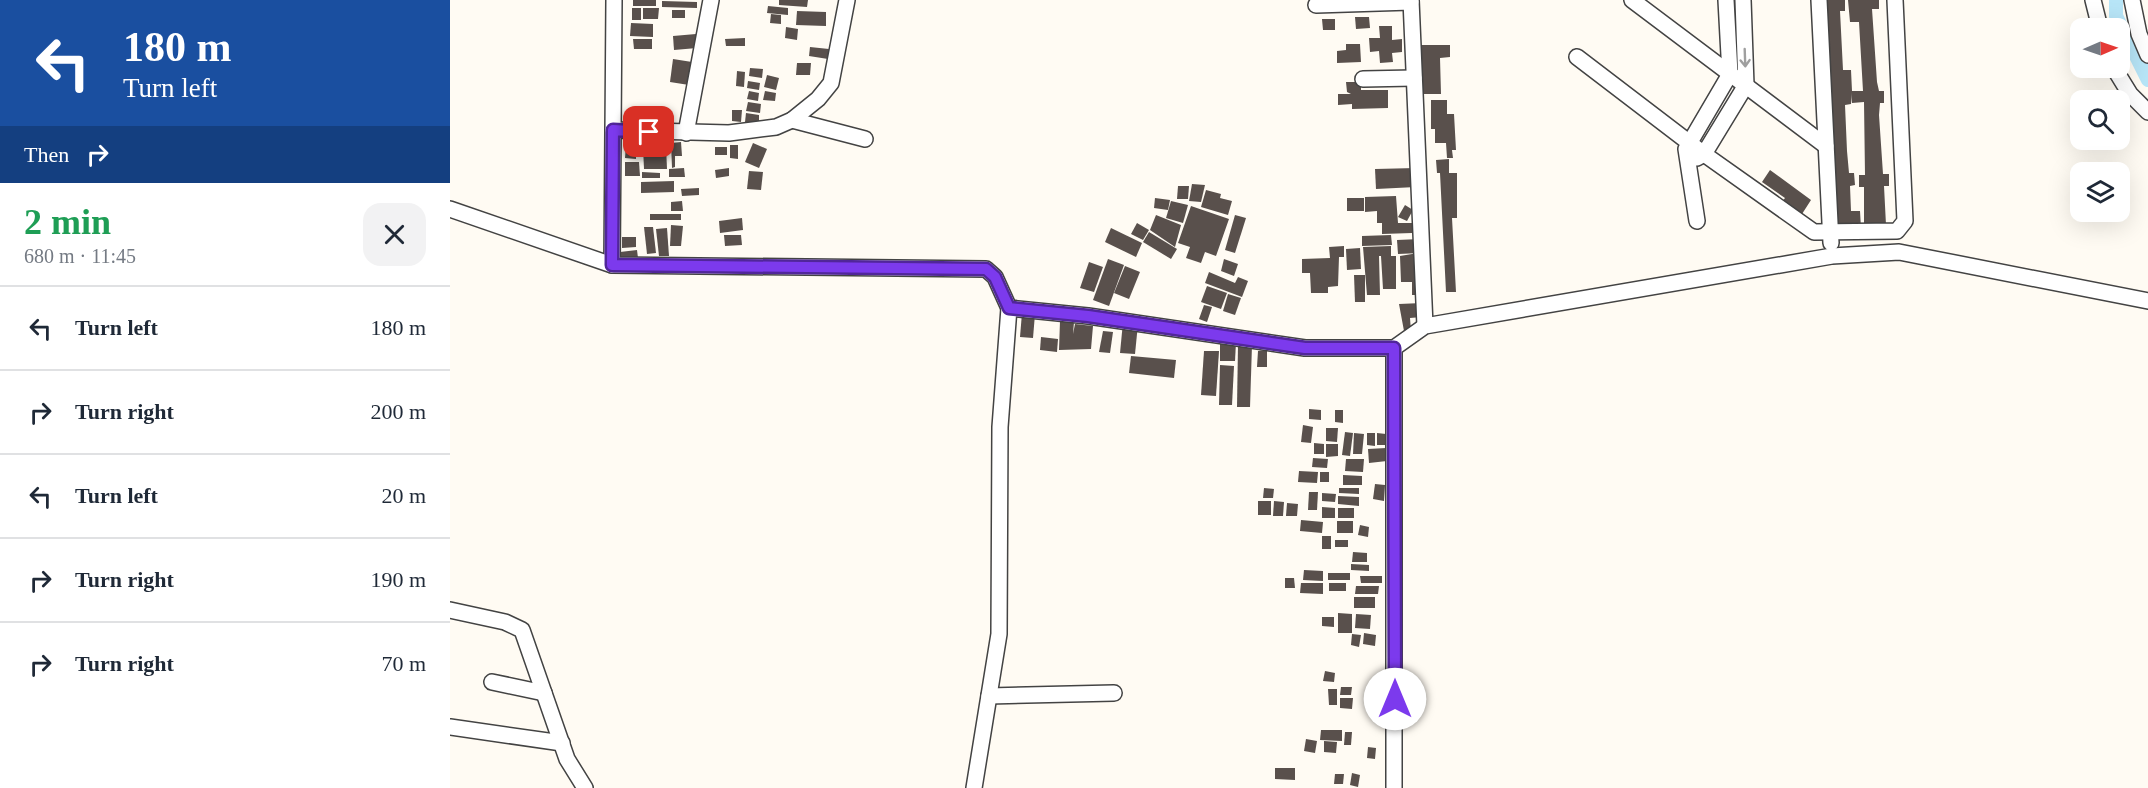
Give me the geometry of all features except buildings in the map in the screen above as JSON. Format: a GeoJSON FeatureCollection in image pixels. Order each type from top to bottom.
{"type":"FeatureCollection","features":[{"type":"Feature","properties":{"kind":"street"},"geometry":{"type":"LineString","coordinates":[[612,265],[614,0]]}},
{"type":"Feature","properties":{"kind":"street"},"geometry":{"type":"LineString","coordinates":[[686,133],[711,0]]}},
{"type":"Feature","properties":{"kind":"street"},"geometry":{"type":"LineString","coordinates":[[613,130],[686,133],[751,131],[776,127],[799,118],[828,90],[833,77],[847,0]]}},
{"type":"Feature","properties":{"kind":"street"},"geometry":{"type":"LineString","coordinates":[[1632,0],[1650,7],[1730,74],[1826,146]]}},
{"type":"Feature","properties":{"kind":"street"},"geometry":{"type":"LineString","coordinates":[[1697,221],[1690,162],[1686,153],[1730,74],[1726,0]]}},
{"type":"Feature","properties":{"kind":"street"},"geometry":{"type":"LineString","coordinates":[[1690,162],[1704,154],[1746,85],[1743,0]]}},
{"type":"Feature","properties":{"kind":"street"},"geometry":{"type":"LineString","coordinates":[[1819,0],[1832,256]]}},
{"type":"Feature","properties":{"kind":"street"},"geometry":{"type":"LineString","coordinates":[[1576,57],[1812,232],[1897,231],[1904,225],[1895,0]]}},
{"type":"Feature","properties":{"kind":"street"},"geometry":{"type":"LineString","coordinates":[[2092,0],[2097,18]]}},
{"type":"Feature","properties":{"kind":"street"},"geometry":{"type":"LineString","coordinates":[[2132,0],[2139,34],[2148,55]]}},
{"type":"Feature","properties":{"kind":"street"},"geometry":{"type":"LineString","coordinates":[[1316,5],[1411,1],[1425,326]]}},
{"type":"Feature","properties":{"kind":"street"},"geometry":{"type":"LineString","coordinates":[[1363,80],[1414,78]]}},
{"type":"Feature","properties":{"kind":"street"},"geometry":{"type":"LineString","coordinates":[[2120,78],[2130,94],[2148,112]]}},
{"type":"Feature","properties":{"kind":"street"},"geometry":{"type":"LineString","coordinates":[[799,118],[820,128],[866,139]]}},
{"type":"Feature","properties":{"kind":"street"},"geometry":{"type":"LineString","coordinates":[[450,209],[612,265],[986,269],[995,277],[1009,308],[1000,427],[999,634],[974,788]]}},
{"type":"Feature","properties":{"kind":"street"},"geometry":{"type":"LineString","coordinates":[[1009,308],[1099,317],[1305,348],[1394,348],[1425,326],[1832,256],[1899,252],[2148,301]]}},
{"type":"Feature","properties":{"kind":"street"},"geometry":{"type":"LineString","coordinates":[[1394,348],[1394,788]]}},
{"type":"Feature","properties":{"kind":"street"},"geometry":{"type":"LineString","coordinates":[[450,610],[504,622],[522,630],[562,743],[585,788]]}},
{"type":"Feature","properties":{"kind":"street"},"geometry":{"type":"LineString","coordinates":[[492,682],[544,693]]}},
{"type":"Feature","properties":{"kind":"street"},"geometry":{"type":"LineString","coordinates":[[989,696],[1114,693]]}},
{"type":"Feature","properties":{"kind":"street"},"geometry":{"type":"LineString","coordinates":[[450,727],[562,743]]}},
{"type":"Feature","properties":{"kind":"waterway"},"geometry":{"type":"LineString","coordinates":[[2116,0],[2116,16],[2148,80]]}},
{"type":"Feature","properties":{"kind":"route"},"geometry":{"type":"LineString","coordinates":[[649,132],[613,130],[612,265],[986,269],[995,277],[1009,308],[1052,311],[1305,348],[1394,348],[1395,699]]}}]}
